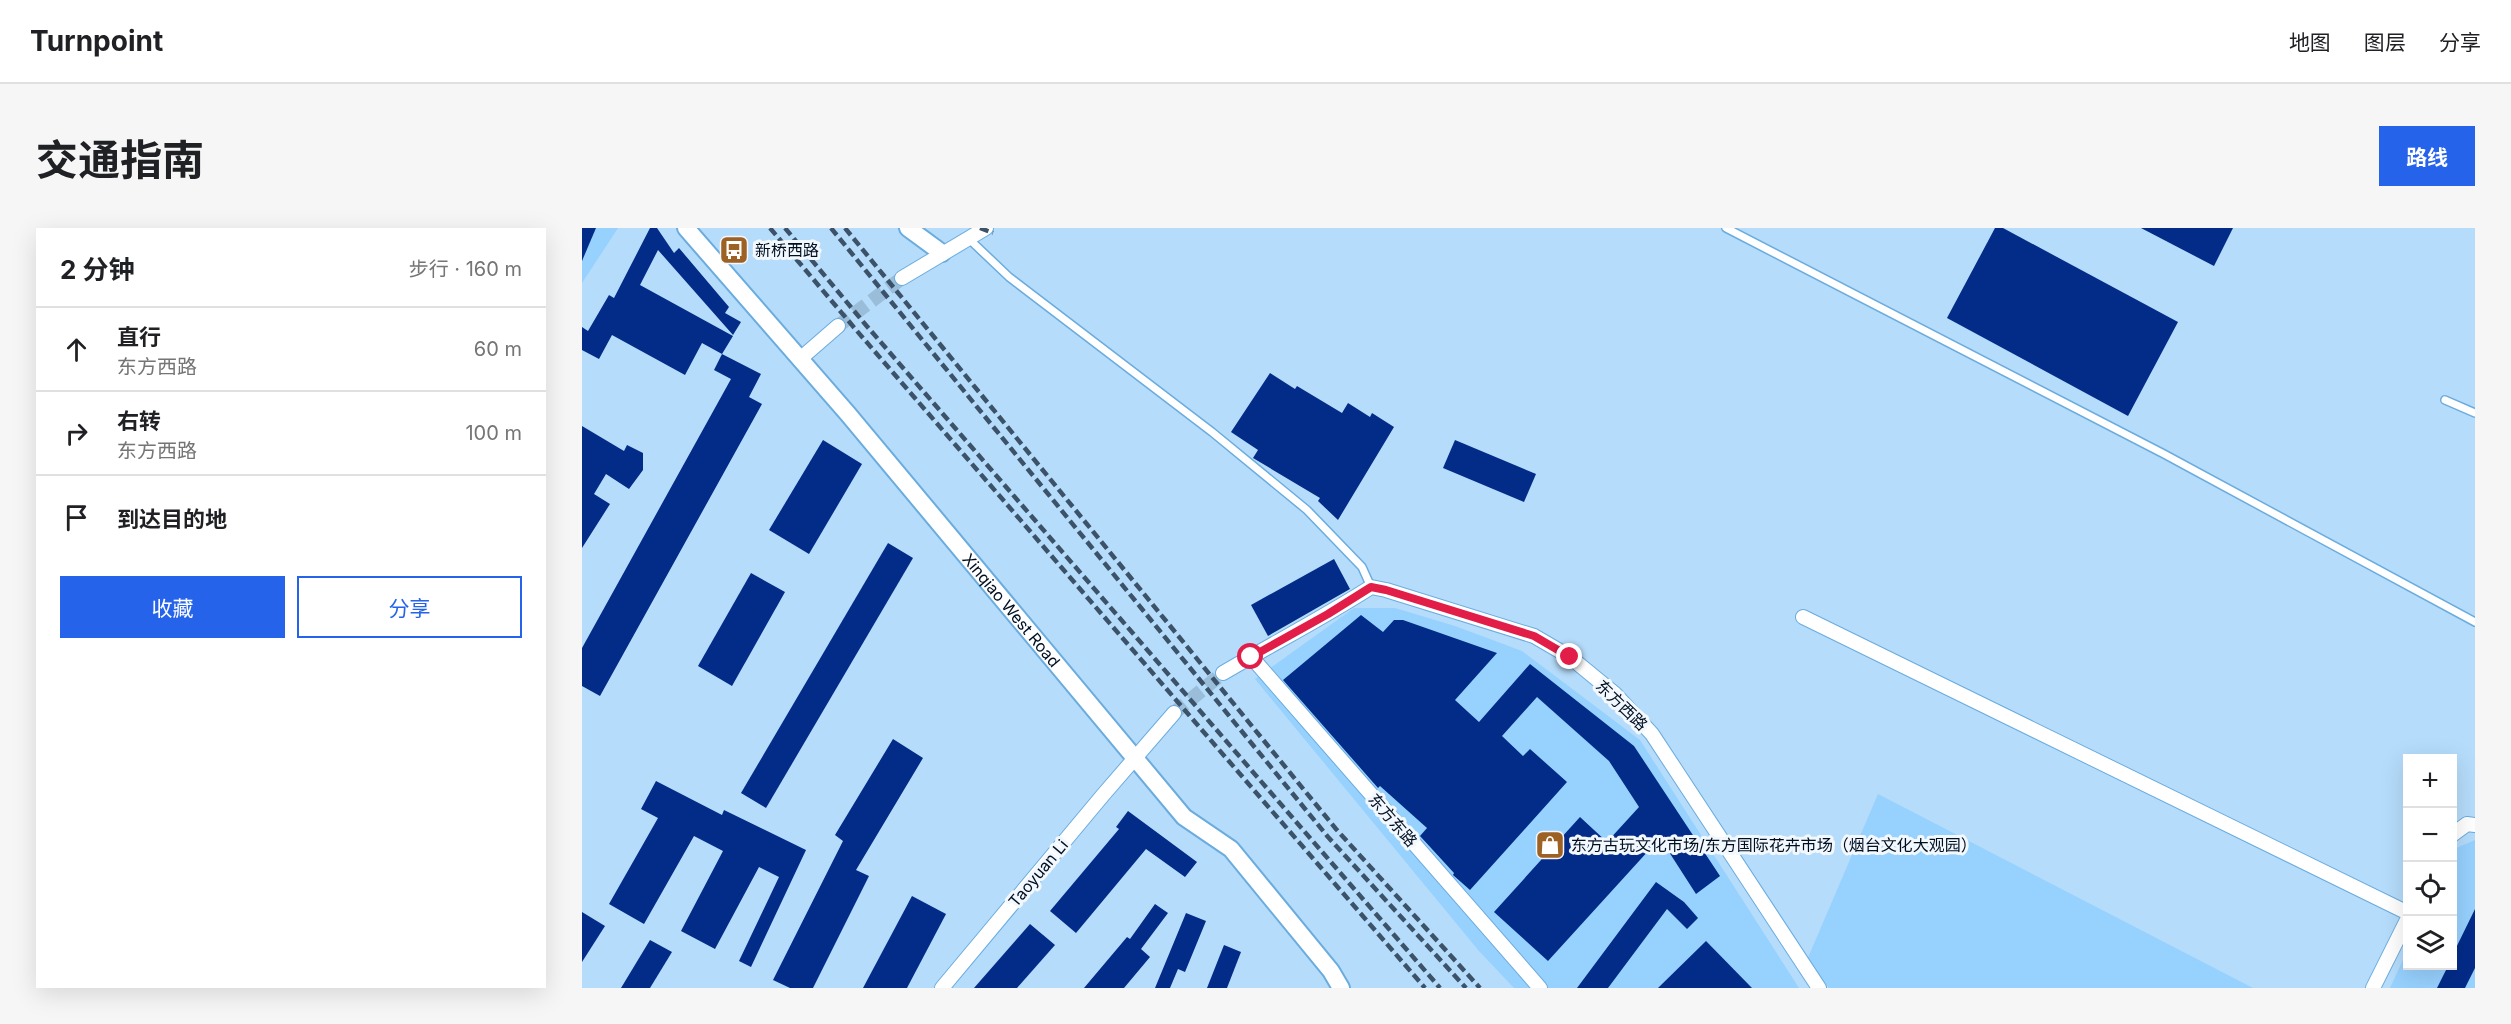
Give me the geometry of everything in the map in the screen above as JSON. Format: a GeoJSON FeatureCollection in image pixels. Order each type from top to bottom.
{"type":"FeatureCollection","features":[{"type":"Feature","properties":{"kind":"street","name":"Xinqiao West Road"},"geometry":{"type":"LineString","coordinates":[[686,228],[800,359],[1184,817],[1231,849],[1331,971],[1341,988]]}},
{"type":"Feature","properties":{"kind":"street"},"geometry":{"type":"LineString","coordinates":[[908,228],[942,253]]}},
{"type":"Feature","properties":{"kind":"street"},"geometry":{"type":"LineString","coordinates":[[902,278],[986,228]]}},
{"type":"Feature","properties":{"kind":"street"},"geometry":{"type":"LineString","coordinates":[[800,359],[838,326]]}},
{"type":"Feature","properties":{"kind":"street"},"geometry":{"type":"LineString","coordinates":[[1223,673],[1249,654],[1328,614],[1371,587]]}},
{"type":"Feature","properties":{"kind":"street","name":"东方西路"},"geometry":{"type":"LineString","coordinates":[[1371,587],[1534,636],[1570,657],[1615,694],[1652,734],[1819,988]]}},
{"type":"Feature","properties":{"kind":"street"},"geometry":{"type":"LineString","coordinates":[[1803,617],[2403,914]]}},
{"type":"Feature","properties":{"kind":"street","name":"东方东路"},"geometry":{"type":"LineString","coordinates":[[1249,654],[1540,988]]}},
{"type":"Feature","properties":{"kind":"street"},"geometry":{"type":"LineString","coordinates":[[1135,758],[1174,713]]}},
{"type":"Feature","properties":{"kind":"street","name":"Taoyuan Li"},"geometry":{"type":"LineString","coordinates":[[942,988],[1135,758]]}},
{"type":"Feature","properties":{"kind":"street"},"geometry":{"type":"LineString","coordinates":[[2457,831],[2467,824],[2475,825]]}},
{"type":"Feature","properties":{"kind":"street"},"geometry":{"type":"LineString","coordinates":[[2373,988],[2403,926]]}},
{"type":"Feature","properties":{"kind":"lane"},"geometry":{"type":"LineString","coordinates":[[1726,228],[2164,454],[2475,622]]}},
{"type":"Feature","properties":{"kind":"lane"},"geometry":{"type":"LineString","coordinates":[[968,238],[1009,277],[1212,432],[1307,510],[1362,567],[1371,587]]}},
{"type":"Feature","properties":{"kind":"lane"},"geometry":{"type":"LineString","coordinates":[[2445,400],[2475,413]]}},
{"type":"Feature","properties":{"kind":"shaded area"},"geometry":{"type":"Polygon","coordinates":[[[582,228],[618,228],[582,283],[582,228]]]}},
{"type":"Feature","properties":{"kind":"shaded area","name":"东方古玩文化市场/东方国际花卉市场（烟台文化大观园）"},"geometry":{"type":"Polygon","coordinates":[[[1354,608],[1395,608],[1455,626],[1522,651],[1640,740],[1799,988],[1514,988],[1479,951],[1255,679],[1354,608]]]}},
{"type":"Feature","properties":{"kind":"shaded area"},"geometry":{"type":"Polygon","coordinates":[[[1878,794],[2253,988],[1829,988],[1807,960],[1878,794]]]}},
{"type":"Feature","properties":{"kind":"shaded area"},"geometry":{"type":"Polygon","coordinates":[[[2475,840],[2475,988],[2390,988],[2403,960],[2403,970],[2457,970],[2457,848],[2475,840]]]}},
{"type":"Feature","properties":{"kind":"building"},"geometry":{"type":"Polygon","coordinates":[[[582,228],[596,228],[582,261],[582,228]]]}},
{"type":"Feature","properties":{"kind":"building"},"geometry":{"type":"Polygon","coordinates":[[[650,228],[657,228],[674,253],[679,248],[729,307],[725,313],[741,322],[733,335],[658,250],[640,285],[733,336],[722,354],[702,343],[685,375],[612,335],[599,359],[582,350],[582,327],[588,331],[609,295],[614,298],[650,228]]]}},
{"type":"Feature","properties":{"kind":"building"},"geometry":{"type":"Polygon","coordinates":[[[1995,228],[2003,228],[2178,322],[2128,416],[1947,318],[1995,228]]]}},
{"type":"Feature","properties":{"kind":"building"},"geometry":{"type":"Polygon","coordinates":[[[2141,228],[2233,228],[2214,266],[2141,228]]]}},
{"type":"Feature","properties":{"kind":"building"},"geometry":{"type":"Polygon","coordinates":[[[722,354],[761,374],[749,397],[762,404],[600,696],[582,686],[582,648],[731,379],[714,370],[722,354]]]}},
{"type":"Feature","properties":{"kind":"building"},"geometry":{"type":"Polygon","coordinates":[[[1270,373],[1295,389],[1297,386],[1342,413],[1348,403],[1370,417],[1372,413],[1394,427],[1338,520],[1318,501],[1320,498],[1253,458],[1258,450],[1231,432],[1270,373]]]}},
{"type":"Feature","properties":{"kind":"building"},"geometry":{"type":"Polygon","coordinates":[[[582,426],[624,451],[627,445],[643,453],[643,470],[629,489],[606,474],[594,494],[610,504],[582,548],[582,426]]]}},
{"type":"Feature","properties":{"kind":"building"},"geometry":{"type":"Polygon","coordinates":[[[823,440],[862,464],[809,554],[769,530],[823,440]]]}},
{"type":"Feature","properties":{"kind":"building"},"geometry":{"type":"Polygon","coordinates":[[[1455,440],[1536,474],[1524,502],[1443,468],[1455,440]]]}},
{"type":"Feature","properties":{"kind":"building"},"geometry":{"type":"Polygon","coordinates":[[[888,543],[913,558],[766,808],[741,793],[888,543]]]}},
{"type":"Feature","properties":{"kind":"building"},"geometry":{"type":"Polygon","coordinates":[[[1334,559],[1350,589],[1268,636],[1251,605],[1334,559]]]}},
{"type":"Feature","properties":{"kind":"building"},"geometry":{"type":"Polygon","coordinates":[[[751,573],[785,592],[732,686],[698,666],[751,573]]]}},
{"type":"Feature","properties":{"kind":"building"},"geometry":{"type":"Polygon","coordinates":[[[1361,615],[1383,632],[1394,620],[1403,620],[1497,653],[1455,700],[1479,722],[1530,664],[1634,746],[1720,876],[1696,894],[1660,838],[1548,961],[1494,912],[1580,817],[1607,842],[1639,807],[1609,761],[1537,697],[1502,736],[1523,756],[1530,749],[1567,782],[1470,890],[1453,875],[1454,873],[1420,836],[1427,828],[1380,786],[1378,788],[1283,680],[1361,615]]]}},
{"type":"Feature","properties":{"kind":"building"},"geometry":{"type":"Polygon","coordinates":[[[893,739],[923,758],[856,870],[869,876],[813,988],[790,988],[773,980],[843,841],[835,835],[893,739]]]}},
{"type":"Feature","properties":{"kind":"building"},"geometry":{"type":"Polygon","coordinates":[[[656,781],[722,815],[724,810],[806,850],[751,967],[739,961],[779,877],[759,867],[715,949],[681,931],[723,851],[694,836],[644,924],[609,904],[658,818],[641,809],[656,781]]]}},
{"type":"Feature","properties":{"kind":"building"},"geometry":{"type":"Polygon","coordinates":[[[1128,811],[1197,862],[1185,877],[1146,849],[1076,933],[1050,911],[1119,829],[1116,827],[1128,811]]]}},
{"type":"Feature","properties":{"kind":"building"},"geometry":{"type":"Polygon","coordinates":[[[1656,882],[1684,902],[1698,918],[1687,929],[1667,909],[1608,988],[1577,988],[1656,882]]]}},
{"type":"Feature","properties":{"kind":"building"},"geometry":{"type":"Polygon","coordinates":[[[912,896],[946,914],[907,988],[863,988],[912,896]]]}},
{"type":"Feature","properties":{"kind":"building"},"geometry":{"type":"Polygon","coordinates":[[[1155,904],[1168,913],[1141,949],[1150,957],[1124,988],[1084,988],[1127,937],[1130,939],[1155,904]]]}},
{"type":"Feature","properties":{"kind":"building"},"geometry":{"type":"Polygon","coordinates":[[[2475,909],[2475,968],[2465,988],[2437,988],[2446,970],[2457,970],[2457,946],[2475,909]]]}},
{"type":"Feature","properties":{"kind":"building"},"geometry":{"type":"Polygon","coordinates":[[[582,912],[605,926],[582,962],[582,912]]]}},
{"type":"Feature","properties":{"kind":"building"},"geometry":{"type":"Polygon","coordinates":[[[1186,913],[1206,921],[1185,972],[1178,969],[1170,988],[1155,988],[1186,913]]]}},
{"type":"Feature","properties":{"kind":"building"},"geometry":{"type":"Polygon","coordinates":[[[1030,924],[1055,945],[1017,988],[974,988],[1030,924]]]}},
{"type":"Feature","properties":{"kind":"building"},"geometry":{"type":"Polygon","coordinates":[[[650,940],[672,952],[650,988],[621,988],[650,940]]]}},
{"type":"Feature","properties":{"kind":"building"},"geometry":{"type":"Polygon","coordinates":[[[1706,941],[1752,988],[1658,988],[1706,941]]]}},
{"type":"Feature","properties":{"kind":"building"},"geometry":{"type":"Polygon","coordinates":[[[1224,945],[1241,952],[1227,988],[1207,988],[1224,945]]]}},
{"type":"Feature","properties":{"kind":"tunnel"},"geometry":{"type":"LineString","coordinates":[[838,326],[902,278]]}},
{"type":"Feature","properties":{"kind":"tunnel"},"geometry":{"type":"LineString","coordinates":[[1174,713],[1223,673]]}},
{"type":"Feature","properties":{"kind":"railway"},"geometry":{"type":"LineString","coordinates":[[770,228],[1425,988]]}},
{"type":"Feature","properties":{"kind":"railway"},"geometry":{"type":"LineString","coordinates":[[785,228],[865,324],[1440,988]]}},
{"type":"Feature","properties":{"kind":"railway"},"geometry":{"type":"LineString","coordinates":[[831,228],[1328,837],[1466,988]]}},
{"type":"Feature","properties":{"kind":"railway"},"geometry":{"type":"LineString","coordinates":[[845,228],[1336,829],[1480,988]]}},
{"type":"Feature","properties":{"kind":"railway"},"geometry":{"type":"LineString","coordinates":[[980,228],[993,233]]}},
{"type":"Feature","properties":{"kind":"place","name":"新桥西路"},"geometry":{"type":"Point","coordinates":[734,250]}},
{"type":"Feature","properties":{"kind":"place","name":"东方古玩文化市场/东方国际花卉市场（烟台文化大观园）"},"geometry":{"type":"Point","coordinates":[1550,845]}},
{"type":"Feature","properties":{"kind":"route"},"geometry":{"type":"LineString","coordinates":[[1251,657],[1371,587],[1534,636],[1570,657]]}}]}
